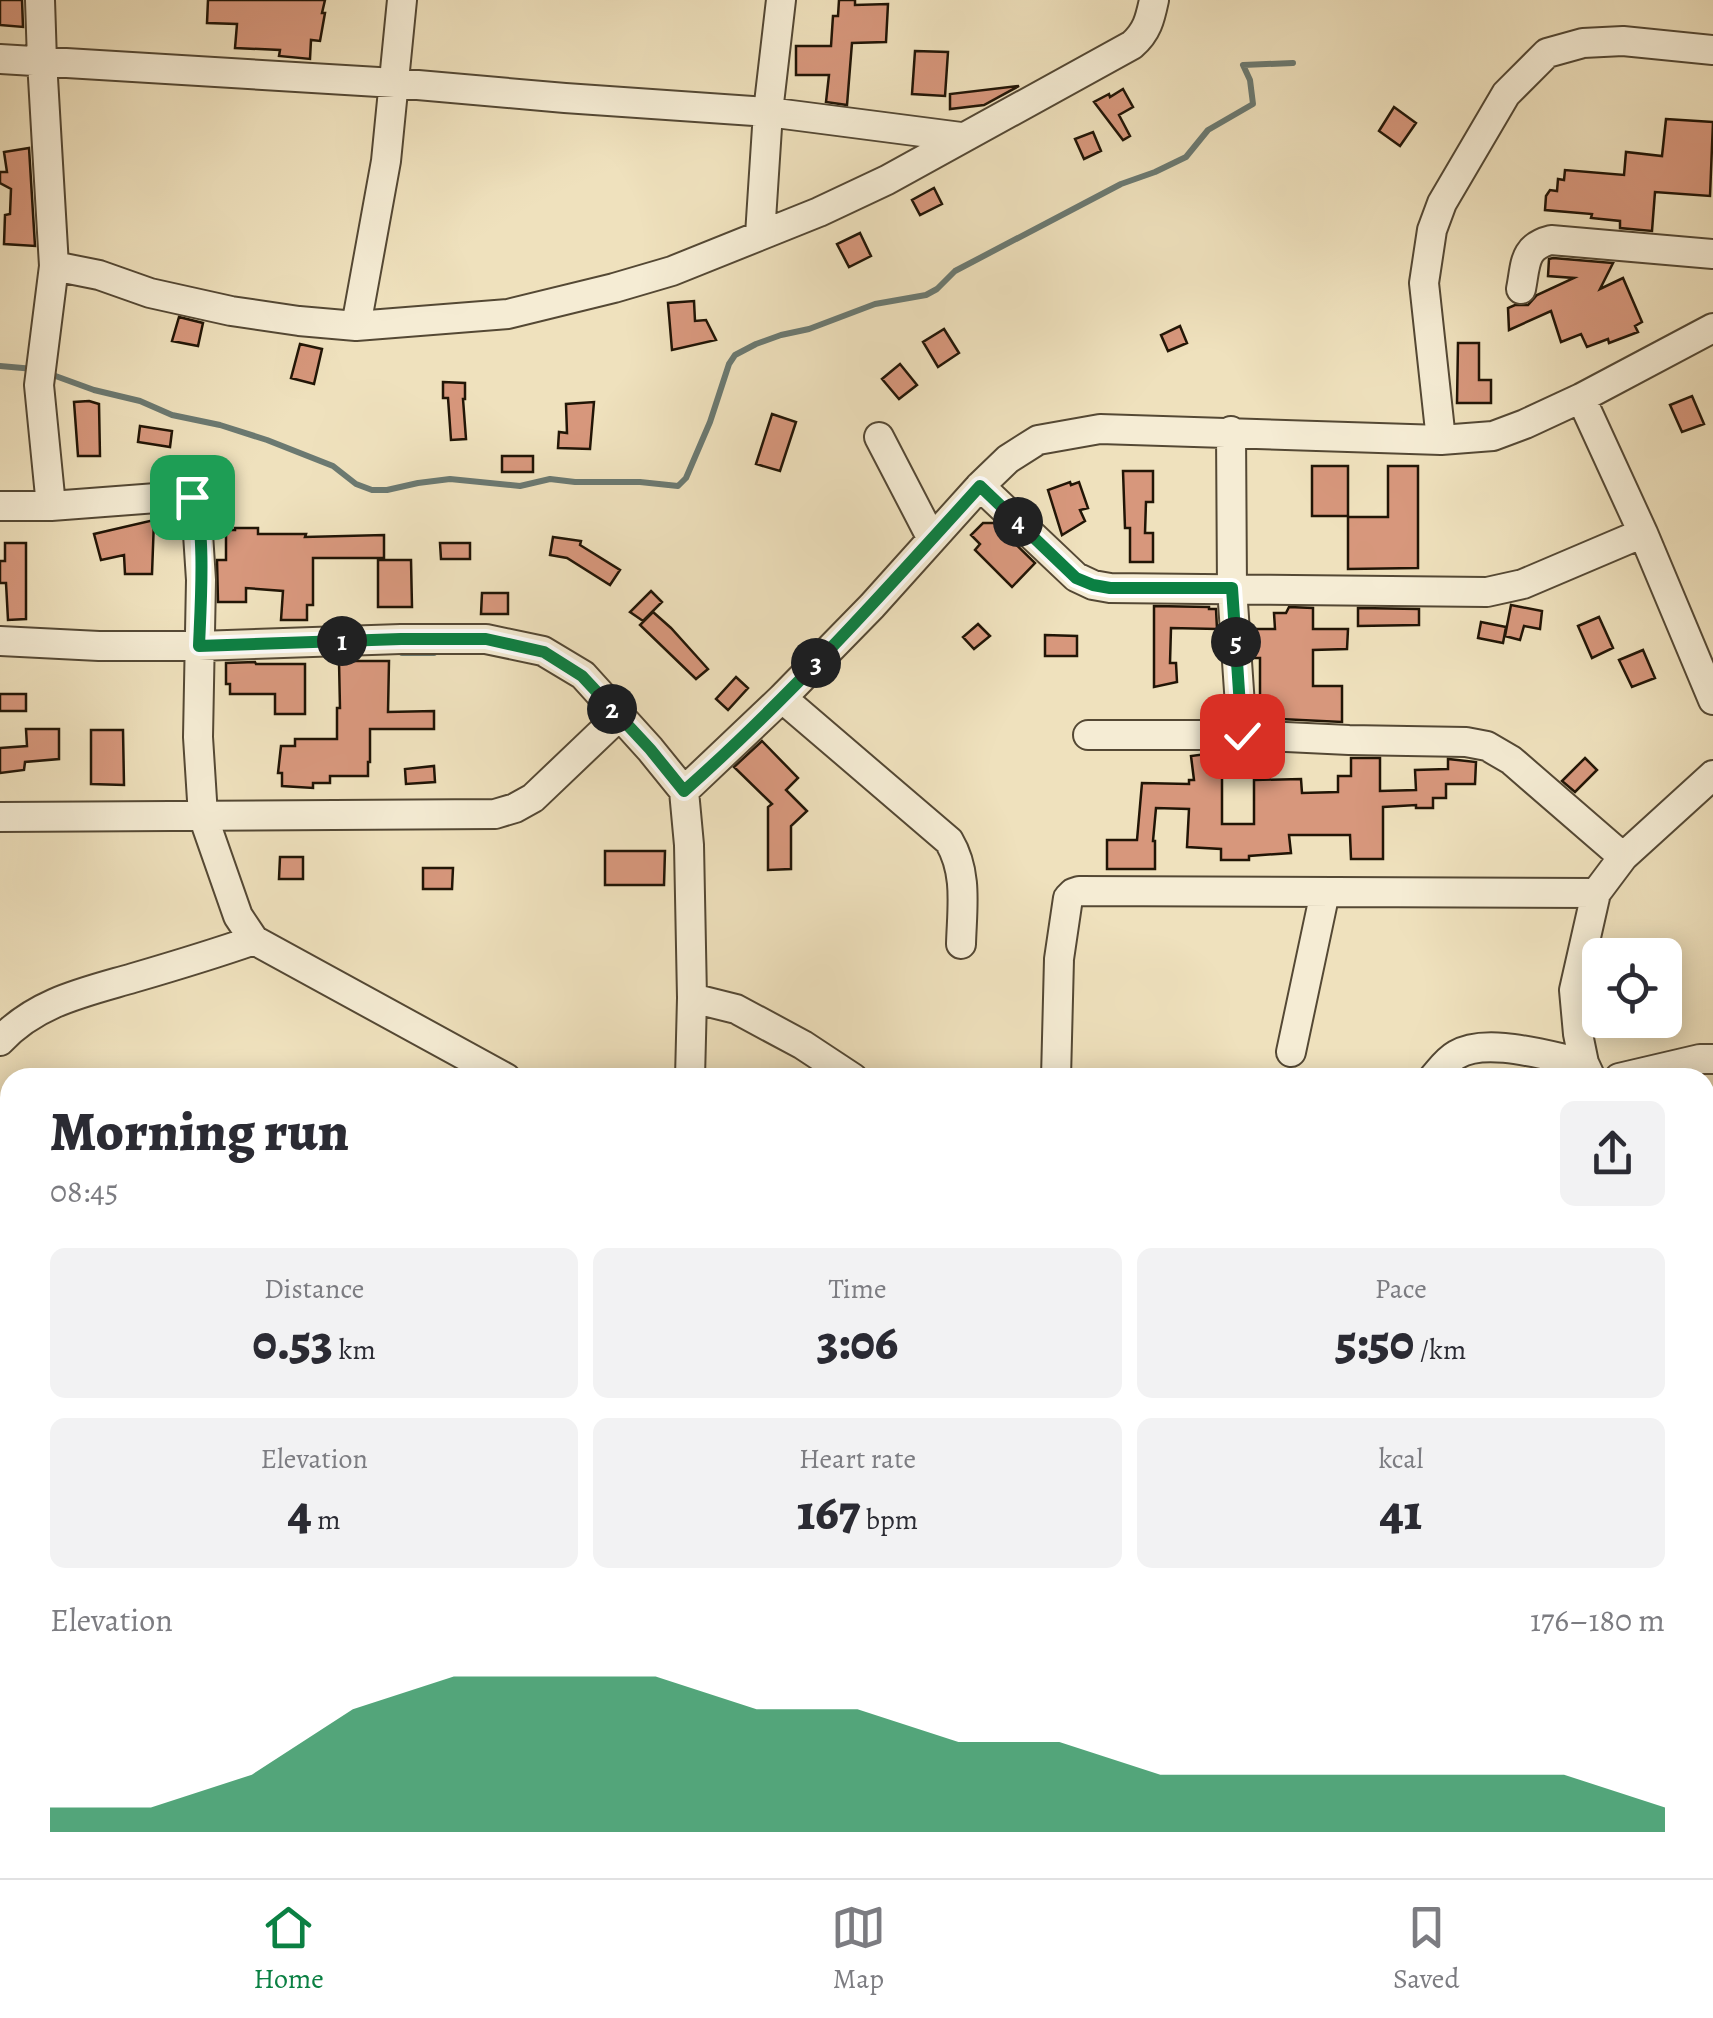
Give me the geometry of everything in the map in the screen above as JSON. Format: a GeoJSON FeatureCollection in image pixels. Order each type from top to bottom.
{"type":"FeatureCollection","features":[{"type":"Feature","properties":{"kind":"street"},"geometry":{"type":"LineString","coordinates":[[40,0],[54,266],[39,385],[52,506]]}},
{"type":"Feature","properties":{"kind":"street"},"geometry":{"type":"LineString","coordinates":[[356,326],[386,161],[402,0]]}},
{"type":"Feature","properties":{"kind":"street"},"geometry":{"type":"LineString","coordinates":[[760,235],[781,0]]}},
{"type":"Feature","properties":{"kind":"street"},"geometry":{"type":"LineString","coordinates":[[54,266],[150,293],[300,321],[356,326],[508,314],[657,275],[819,212],[886,180],[1132,45],[1150,21],[1154,0]]}},
{"type":"Feature","properties":{"kind":"street"},"geometry":{"type":"LineString","coordinates":[[1441,440],[1424,283],[1432,230],[1442,203],[1506,94],[1547,53],[1582,44],[1623,41],[1713,50]]}},
{"type":"Feature","properties":{"kind":"street"},"geometry":{"type":"LineString","coordinates":[[0,59],[395,83],[768,112],[961,137]]}},
{"type":"Feature","properties":{"kind":"street"},"geometry":{"type":"LineString","coordinates":[[1521,289],[1529,251],[1536,243],[1550,240],[1713,254]]}},
{"type":"Feature","properties":{"kind":"street"},"geometry":{"type":"LineString","coordinates":[[684,791],[782,698],[980,486],[1008,459],[1038,440],[1100,429],[1441,440],[1492,436],[1581,398],[1713,328]]}},
{"type":"Feature","properties":{"kind":"street"},"geometry":{"type":"LineString","coordinates":[[1581,398],[1713,700]]}},
{"type":"Feature","properties":{"kind":"street"},"geometry":{"type":"LineString","coordinates":[[1231,432],[1232,588],[1242,736]]}},
{"type":"Feature","properties":{"kind":"street"},"geometry":{"type":"LineString","coordinates":[[879,437],[932,539]]}},
{"type":"Feature","properties":{"kind":"street"},"geometry":{"type":"LineString","coordinates":[[980,486],[1076,578],[1110,588],[1487,592],[1523,584],[1643,533]]}},
{"type":"Feature","properties":{"kind":"street"},"geometry":{"type":"LineString","coordinates":[[0,506],[192,497],[200,540],[198,738],[203,816],[238,916],[254,940],[488,1068]]}},
{"type":"Feature","properties":{"kind":"street"},"geometry":{"type":"LineString","coordinates":[[0,642],[199,646],[486,639],[544,652],[582,676],[684,791],[689,846],[690,1068]]}},
{"type":"Feature","properties":{"kind":"street"},"geometry":{"type":"LineString","coordinates":[[782,698],[949,841],[958,857],[962,879],[960,944]]}},
{"type":"Feature","properties":{"kind":"street"},"geometry":{"type":"LineString","coordinates":[[0,818],[495,814],[533,798],[619,716]]}},
{"type":"Feature","properties":{"kind":"street"},"geometry":{"type":"LineString","coordinates":[[1088,735],[1466,742],[1487,746],[1512,760],[1623,858]]}},
{"type":"Feature","properties":{"kind":"street"},"geometry":{"type":"LineString","coordinates":[[1587,1068],[1578,1034],[1574,990],[1596,894],[1623,858],[1713,775]]}},
{"type":"Feature","properties":{"kind":"street"},"geometry":{"type":"LineString","coordinates":[[1290,1052],[1326,892]]}},
{"type":"Feature","properties":{"kind":"street"},"geometry":{"type":"LineString","coordinates":[[1056,1068],[1059,959],[1072,893],[1596,894]]}},
{"type":"Feature","properties":{"kind":"street"},"geometry":{"type":"LineString","coordinates":[[0,1041],[36,1011],[68,997],[254,940]]}},
{"type":"Feature","properties":{"kind":"street"},"geometry":{"type":"LineString","coordinates":[[692,998],[736,1009],[837,1068]]}},
{"type":"Feature","properties":{"kind":"street"},"geometry":{"type":"LineString","coordinates":[[1443,1068],[1470,1048],[1494,1046],[1580,1068]]}},
{"type":"Feature","properties":{"kind":"street"},"geometry":{"type":"LineString","coordinates":[[1660,1068],[1700,1058],[1713,1059]]}},
{"type":"Feature","properties":{"kind":"building"},"geometry":{"type":"Polygon","coordinates":[[[0,0],[22,0],[23,27],[0,25],[0,0]]]}},
{"type":"Feature","properties":{"kind":"building"},"geometry":{"type":"Polygon","coordinates":[[[208,0],[325,0],[320,41],[311,40],[310,59],[279,56],[280,50],[235,48],[237,24],[207,23],[208,0]]]}},
{"type":"Feature","properties":{"kind":"building"},"geometry":{"type":"Polygon","coordinates":[[[839,0],[855,0],[855,5],[888,4],[886,42],[852,43],[847,105],[826,102],[829,75],[796,75],[796,46],[831,46],[833,16],[838,16],[839,0]]]}},
{"type":"Feature","properties":{"kind":"building"},"geometry":{"type":"Polygon","coordinates":[[[915,51],[948,52],[945,96],[912,94],[915,51]]]}},
{"type":"Feature","properties":{"kind":"building"},"geometry":{"type":"Polygon","coordinates":[[[1019,86],[984,105],[950,109],[950,94],[1019,86]]]}},
{"type":"Feature","properties":{"kind":"building"},"geometry":{"type":"Polygon","coordinates":[[[1123,89],[1133,107],[1119,115],[1130,136],[1123,140],[1094,102],[1123,89]]]}},
{"type":"Feature","properties":{"kind":"building"},"geometry":{"type":"Polygon","coordinates":[[[1394,107],[1416,123],[1400,146],[1379,131],[1394,107]]]}},
{"type":"Feature","properties":{"kind":"building"},"geometry":{"type":"Polygon","coordinates":[[[1666,119],[1713,122],[1710,196],[1655,192],[1652,231],[1620,228],[1620,221],[1591,218],[1592,214],[1545,210],[1546,196],[1550,190],[1557,191],[1558,179],[1564,180],[1565,170],[1624,175],[1626,152],[1662,156],[1666,119]]]}},
{"type":"Feature","properties":{"kind":"building"},"geometry":{"type":"Polygon","coordinates":[[[1093,132],[1101,151],[1084,159],[1075,139],[1093,132]]]}},
{"type":"Feature","properties":{"kind":"building"},"geometry":{"type":"Polygon","coordinates":[[[29,148],[35,246],[4,244],[11,189],[0,183],[0,172],[7,172],[4,152],[29,148]]]}},
{"type":"Feature","properties":{"kind":"building"},"geometry":{"type":"Polygon","coordinates":[[[934,188],[942,204],[920,215],[912,200],[934,188]]]}},
{"type":"Feature","properties":{"kind":"building"},"geometry":{"type":"Polygon","coordinates":[[[860,233],[871,256],[849,267],[837,244],[860,233]]]}},
{"type":"Feature","properties":{"kind":"building"},"geometry":{"type":"Polygon","coordinates":[[[1549,259],[1613,263],[1600,289],[1623,278],[1642,322],[1635,326],[1638,332],[1587,347],[1581,334],[1561,342],[1551,311],[1509,330],[1508,308],[1528,305],[1537,295],[1574,278],[1548,276],[1549,259]]]}},
{"type":"Feature","properties":{"kind":"building"},"geometry":{"type":"Polygon","coordinates":[[[694,301],[695,321],[706,320],[716,340],[672,350],[668,303],[694,301]]]}},
{"type":"Feature","properties":{"kind":"building"},"geometry":{"type":"Polygon","coordinates":[[[179,317],[203,323],[198,346],[172,341],[179,317]]]}},
{"type":"Feature","properties":{"kind":"building"},"geometry":{"type":"Polygon","coordinates":[[[1180,326],[1187,343],[1168,351],[1161,335],[1180,326]]]}},
{"type":"Feature","properties":{"kind":"building"},"geometry":{"type":"Polygon","coordinates":[[[944,329],[959,353],[938,367],[923,342],[944,329]]]}},
{"type":"Feature","properties":{"kind":"building"},"geometry":{"type":"Polygon","coordinates":[[[1458,343],[1479,343],[1479,380],[1491,380],[1491,403],[1457,403],[1458,343]]]}},
{"type":"Feature","properties":{"kind":"building"},"geometry":{"type":"Polygon","coordinates":[[[300,344],[322,349],[314,384],[291,378],[300,344]]]}},
{"type":"Feature","properties":{"kind":"building"},"geometry":{"type":"Polygon","coordinates":[[[900,364],[917,385],[899,399],[882,379],[900,364]]]}},
{"type":"Feature","properties":{"kind":"building"},"geometry":{"type":"Polygon","coordinates":[[[443,382],[465,383],[466,439],[451,440],[443,382]]]}},
{"type":"Feature","properties":{"kind":"building"},"geometry":{"type":"Polygon","coordinates":[[[1692,396],[1704,424],[1682,432],[1670,405],[1692,396]]]}},
{"type":"Feature","properties":{"kind":"building"},"geometry":{"type":"Polygon","coordinates":[[[74,402],[99,404],[100,456],[78,456],[74,402]]]}},
{"type":"Feature","properties":{"kind":"building"},"geometry":{"type":"Polygon","coordinates":[[[594,402],[590,449],[558,448],[559,432],[567,433],[566,404],[594,402]]]}},
{"type":"Feature","properties":{"kind":"building"},"geometry":{"type":"Polygon","coordinates":[[[772,414],[796,422],[780,471],[756,464],[772,414]]]}},
{"type":"Feature","properties":{"kind":"building"},"geometry":{"type":"Polygon","coordinates":[[[140,426],[172,431],[170,447],[138,442],[140,426]]]}},
{"type":"Feature","properties":{"kind":"building"},"geometry":{"type":"Polygon","coordinates":[[[502,456],[533,456],[533,472],[502,472],[502,456]]]}},
{"type":"Feature","properties":{"kind":"building"},"geometry":{"type":"Polygon","coordinates":[[[1312,466],[1348,466],[1348,516],[1312,516],[1312,466]]]}},
{"type":"Feature","properties":{"kind":"building"},"geometry":{"type":"Polygon","coordinates":[[[1388,466],[1418,466],[1418,568],[1348,569],[1348,517],[1388,517],[1388,466]]]}},
{"type":"Feature","properties":{"kind":"building"},"geometry":{"type":"Polygon","coordinates":[[[1123,471],[1153,471],[1153,502],[1146,502],[1145,533],[1153,533],[1153,562],[1130,562],[1123,471]]]}},
{"type":"Feature","properties":{"kind":"building"},"geometry":{"type":"Polygon","coordinates":[[[1079,482],[1088,508],[1080,510],[1085,521],[1062,535],[1048,490],[1079,482]]]}},
{"type":"Feature","properties":{"kind":"building"},"geometry":{"type":"Polygon","coordinates":[[[154,520],[152,574],[125,574],[124,555],[101,560],[94,534],[154,520]]]}},
{"type":"Feature","properties":{"kind":"building"},"geometry":{"type":"Polygon","coordinates":[[[983,523],[994,523],[1035,563],[1012,587],[975,550],[980,544],[971,535],[983,523]]]}},
{"type":"Feature","properties":{"kind":"building"},"geometry":{"type":"Polygon","coordinates":[[[258,528],[258,534],[306,534],[305,537],[384,535],[384,558],[313,558],[313,605],[307,605],[307,620],[281,620],[283,591],[246,588],[246,602],[218,602],[217,560],[226,560],[226,530],[258,528]]]}},
{"type":"Feature","properties":{"kind":"building"},"geometry":{"type":"Polygon","coordinates":[[[553,537],[581,541],[580,545],[620,570],[610,585],[567,558],[550,555],[553,537]]]}},
{"type":"Feature","properties":{"kind":"building"},"geometry":{"type":"Polygon","coordinates":[[[5,543],[26,543],[26,619],[8,620],[6,583],[0,583],[5,543]]]}},
{"type":"Feature","properties":{"kind":"building"},"geometry":{"type":"Polygon","coordinates":[[[440,543],[470,543],[470,559],[441,559],[440,543]]]}},
{"type":"Feature","properties":{"kind":"building"},"geometry":{"type":"Polygon","coordinates":[[[378,560],[411,560],[412,607],[378,607],[378,560]]]}},
{"type":"Feature","properties":{"kind":"building"},"geometry":{"type":"Polygon","coordinates":[[[651,591],[662,602],[643,621],[630,612],[651,591]]]}},
{"type":"Feature","properties":{"kind":"building"},"geometry":{"type":"Polygon","coordinates":[[[482,593],[508,593],[508,614],[481,614],[482,593]]]}},
{"type":"Feature","properties":{"kind":"building"},"geometry":{"type":"Polygon","coordinates":[[[1511,605],[1542,611],[1540,629],[1524,626],[1520,640],[1505,636],[1511,605]]]}},
{"type":"Feature","properties":{"kind":"building"},"geometry":{"type":"Polygon","coordinates":[[[1154,606],[1216,609],[1217,629],[1171,628],[1170,663],[1176,663],[1177,682],[1154,687],[1154,606]]]}},
{"type":"Feature","properties":{"kind":"building"},"geometry":{"type":"Polygon","coordinates":[[[1289,607],[1313,608],[1313,629],[1348,629],[1347,649],[1313,650],[1313,686],[1342,686],[1342,722],[1260,718],[1260,658],[1254,658],[1252,629],[1275,629],[1274,613],[1286,613],[1289,607]]]}},
{"type":"Feature","properties":{"kind":"building"},"geometry":{"type":"Polygon","coordinates":[[[1358,608],[1419,609],[1419,625],[1358,626],[1358,608]]]}},
{"type":"Feature","properties":{"kind":"building"},"geometry":{"type":"Polygon","coordinates":[[[653,612],[708,669],[696,679],[640,625],[653,612]]]}},
{"type":"Feature","properties":{"kind":"building"},"geometry":{"type":"Polygon","coordinates":[[[1599,617],[1613,648],[1592,658],[1578,626],[1599,617]]]}},
{"type":"Feature","properties":{"kind":"building"},"geometry":{"type":"Polygon","coordinates":[[[1481,622],[1506,627],[1503,643],[1478,638],[1481,622]]]}},
{"type":"Feature","properties":{"kind":"building"},"geometry":{"type":"Polygon","coordinates":[[[978,624],[990,636],[974,649],[963,637],[978,624]]]}},
{"type":"Feature","properties":{"kind":"building"},"geometry":{"type":"Polygon","coordinates":[[[1045,635],[1077,636],[1077,656],[1045,656],[1045,635]]]}},
{"type":"Feature","properties":{"kind":"building"},"geometry":{"type":"Polygon","coordinates":[[[1643,650],[1655,678],[1632,687],[1619,660],[1643,650]]]}},
{"type":"Feature","properties":{"kind":"building"},"geometry":{"type":"Polygon","coordinates":[[[339,661],[389,661],[388,712],[434,711],[434,729],[370,729],[368,776],[330,776],[330,783],[313,783],[313,788],[282,786],[282,773],[278,773],[281,746],[295,746],[295,739],[337,739],[339,661]]]}},
{"type":"Feature","properties":{"kind":"building"},"geometry":{"type":"Polygon","coordinates":[[[226,663],[305,664],[305,714],[275,714],[275,694],[230,694],[226,663]]]}},
{"type":"Feature","properties":{"kind":"building"},"geometry":{"type":"Polygon","coordinates":[[[736,677],[748,688],[728,710],[716,699],[736,677]]]}},
{"type":"Feature","properties":{"kind":"building"},"geometry":{"type":"Polygon","coordinates":[[[0,694],[26,694],[26,711],[0,711],[0,694]]]}},
{"type":"Feature","properties":{"kind":"building"},"geometry":{"type":"Polygon","coordinates":[[[26,729],[59,729],[59,759],[25,762],[24,770],[0,773],[0,748],[27,746],[26,729]]]}},
{"type":"Feature","properties":{"kind":"building"},"geometry":{"type":"Polygon","coordinates":[[[91,730],[123,730],[124,785],[91,784],[91,730]]]}},
{"type":"Feature","properties":{"kind":"building"},"geometry":{"type":"Polygon","coordinates":[[[762,741],[798,778],[786,790],[807,811],[791,826],[791,869],[768,870],[768,807],[772,804],[734,767],[762,741]]]}},
{"type":"Feature","properties":{"kind":"building"},"geometry":{"type":"Polygon","coordinates":[[[1222,752],[1222,824],[1254,824],[1254,780],[1301,779],[1302,793],[1338,792],[1338,776],[1351,776],[1351,758],[1380,758],[1380,791],[1416,790],[1415,770],[1448,769],[1448,759],[1476,762],[1475,784],[1446,784],[1446,798],[1433,798],[1433,808],[1383,807],[1383,859],[1351,859],[1350,835],[1289,835],[1291,853],[1221,860],[1221,849],[1187,847],[1189,809],[1156,808],[1155,869],[1107,869],[1107,840],[1137,840],[1142,783],[1189,784],[1189,780],[1194,780],[1191,756],[1222,752]]]}},
{"type":"Feature","properties":{"kind":"building"},"geometry":{"type":"Polygon","coordinates":[[[1585,758],[1597,770],[1575,792],[1562,781],[1585,758]]]}},
{"type":"Feature","properties":{"kind":"building"},"geometry":{"type":"Polygon","coordinates":[[[434,766],[435,782],[406,784],[405,769],[434,766]]]}},
{"type":"Feature","properties":{"kind":"building"},"geometry":{"type":"Polygon","coordinates":[[[605,851],[665,851],[664,885],[605,885],[605,851]]]}},
{"type":"Feature","properties":{"kind":"building"},"geometry":{"type":"Polygon","coordinates":[[[280,857],[303,857],[303,879],[279,879],[280,857]]]}},
{"type":"Feature","properties":{"kind":"building"},"geometry":{"type":"Polygon","coordinates":[[[423,868],[453,868],[452,889],[423,889],[423,868]]]}},
{"type":"Feature","properties":{"kind":"waterway"},"geometry":{"type":"LineString","coordinates":[[50,374],[140,401],[172,415],[267,440],[333,466],[356,484],[372,490],[450,479],[520,486],[550,479],[678,486],[686,478],[735,355],[756,344],[875,304],[926,295],[955,271],[1121,184],[1186,157],[1208,130],[1253,104],[1250,80],[1243,65],[1293,63]]}},
{"type":"Feature","properties":{"kind":"waterway"},"geometry":{"type":"LineString","coordinates":[[0,366],[34,369]]}},
{"type":"Feature","properties":{"kind":"waterway"},"geometry":{"type":"LineString","coordinates":[[402,653],[434,653]]}},
{"type":"Feature","properties":{"kind":"route"},"geometry":{"type":"LineString","coordinates":[[192,497],[200,540],[199,646],[486,639],[544,652],[582,676],[684,791],[872,606],[980,486],[1076,578],[1093,585],[1232,588],[1242,736]]}}]}
